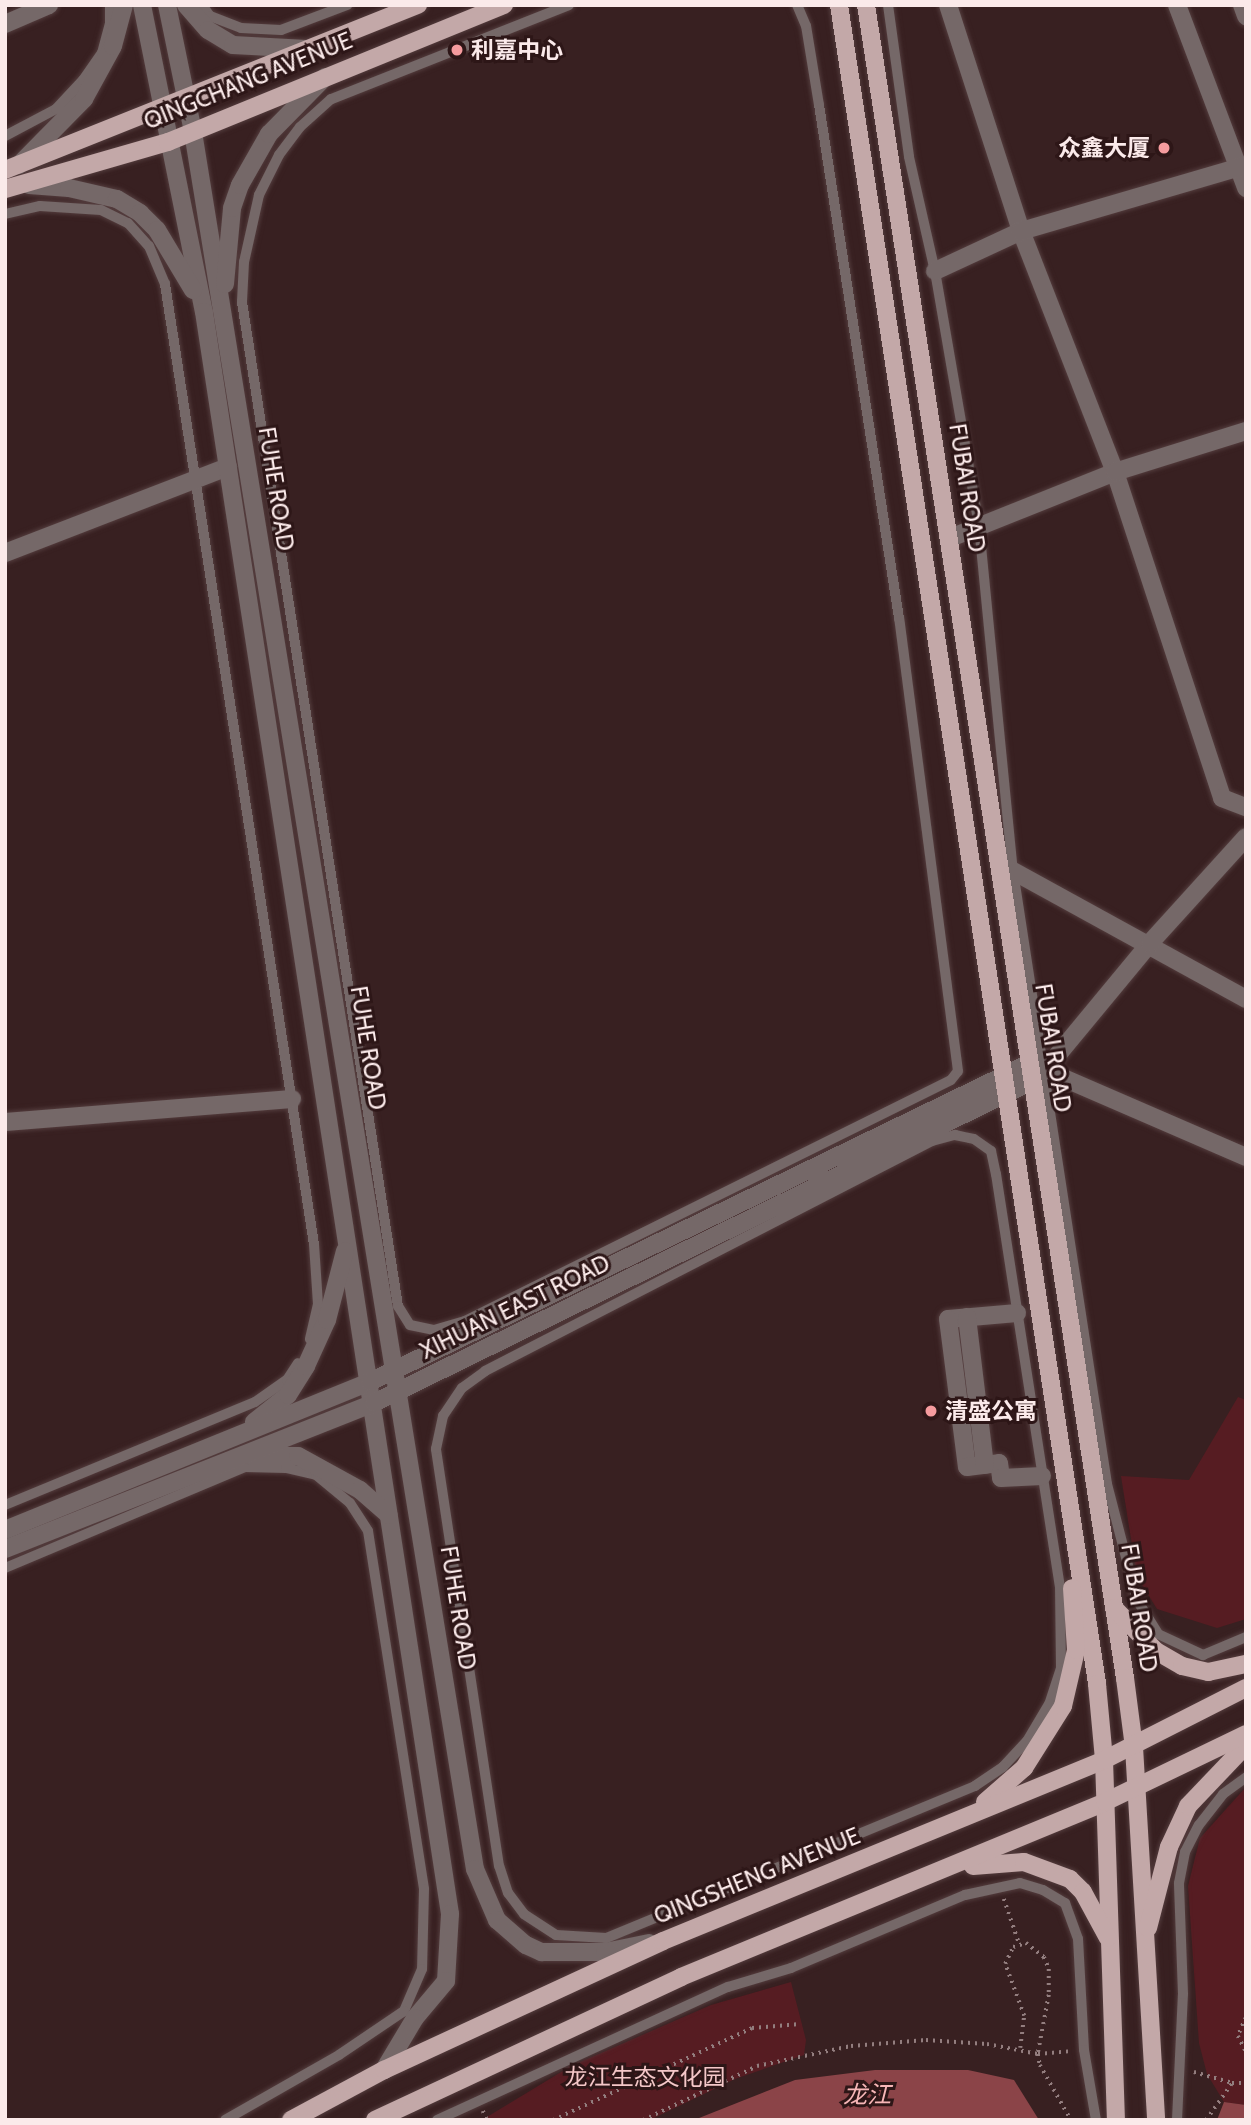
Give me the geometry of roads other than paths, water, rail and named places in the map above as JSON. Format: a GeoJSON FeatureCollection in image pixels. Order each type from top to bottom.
{"type":"FeatureCollection","features":[{"type":"Feature","properties":{"kind":"main road","name":"QINGCHANG AVENUE"},"geometry":{"type":"LineString","coordinates":[[12,168],[317,49],[418,5]]}},
{"type":"Feature","properties":{"kind":"main road","name":"QINGCHANG AVENUE"},"geometry":{"type":"LineString","coordinates":[[10,188],[169,142],[504,5]]}},
{"type":"Feature","properties":{"kind":"main road"},"geometry":{"type":"LineString","coordinates":[[828,5],[847,41]]}},
{"type":"Feature","properties":{"kind":"main road"},"geometry":{"type":"LineString","coordinates":[[839,5],[847,41],[1073,1522],[1104,1760],[1115,2111]]}},
{"type":"Feature","properties":{"kind":"main road","name":"FUBAI ROAD"},"geometry":{"type":"LineString","coordinates":[[866,5],[1035,1071],[1134,1746],[1156,2111]]}},
{"type":"Feature","properties":{"kind":"main road"},"geometry":{"type":"LineString","coordinates":[[872,36],[874,5]]}},
{"type":"Feature","properties":{"kind":"main road"},"geometry":{"type":"LineString","coordinates":[[957,1820],[995,1795],[1024,1768],[1063,1706],[1076,1650],[1069,1568],[1073,1522]]}},
{"type":"Feature","properties":{"kind":"main road"},"geometry":{"type":"LineString","coordinates":[[1114,1608],[1156,1651],[1182,1666],[1208,1672],[1246,1664]]}},
{"type":"Feature","properties":{"kind":"main road","name":"QINGSHENG AVENUE"},"geometry":{"type":"LineString","coordinates":[[292,2120],[384,2070],[663,1941],[1104,1760],[1246,1688]]}},
{"type":"Feature","properties":{"kind":"main road"},"geometry":{"type":"LineString","coordinates":[[375,2120],[681,1978],[913,1884],[1105,1802],[1246,1734]]}},
{"type":"Feature","properties":{"kind":"main road"},"geometry":{"type":"LineString","coordinates":[[1146,1962],[1148,1928],[1169,1847],[1184,1816],[1212,1778],[1246,1745]]}},
{"type":"Feature","properties":{"kind":"main road"},"geometry":{"type":"LineString","coordinates":[[913,1884],[985,1863],[1024,1862],[1048,1867],[1083,1892],[1111,1945]]}},
{"type":"Feature","properties":{"kind":"street"},"geometry":{"type":"LineString","coordinates":[[12,168],[84,99],[113,46],[124,5]]}},
{"type":"Feature","properties":{"kind":"street","name":"FUHE ROAD"},"geometry":{"type":"LineString","coordinates":[[142,5],[204,312],[346,1244],[374,1403],[452,1944],[446,1981],[415,2018],[384,2070]]}},
{"type":"Feature","properties":{"kind":"street","name":"FUHE ROAD"},"geometry":{"type":"LineString","coordinates":[[167,5],[193,132],[400,1391],[475,1869],[485,1900],[497,1920],[526,1945],[541,1952],[605,1952],[663,1941]]}},
{"type":"Feature","properties":{"kind":"street"},"geometry":{"type":"LineString","coordinates":[[186,5],[208,30],[233,45],[317,49]]}},
{"type":"Feature","properties":{"kind":"street"},"geometry":{"type":"LineString","coordinates":[[948,5],[1021,231],[1115,472],[1222,798],[1246,807]]}},
{"type":"Feature","properties":{"kind":"street"},"geometry":{"type":"LineString","coordinates":[[1177,5],[1242,166],[1246,188]]}},
{"type":"Feature","properties":{"kind":"street"},"geometry":{"type":"LineString","coordinates":[[1242,5],[1246,16]]}},
{"type":"Feature","properties":{"kind":"street"},"geometry":{"type":"LineString","coordinates":[[5,24],[44,7]]}},
{"type":"Feature","properties":{"kind":"street"},"geometry":{"type":"LineString","coordinates":[[223,319],[227,241],[240,186],[269,134],[325,77]]}},
{"type":"Feature","properties":{"kind":"street"},"geometry":{"type":"LineString","coordinates":[[935,271],[1021,231],[1242,166]]}},
{"type":"Feature","properties":{"kind":"street"},"geometry":{"type":"LineString","coordinates":[[10,188],[69,188],[117,199],[140,213],[163,239],[204,312]]}},
{"type":"Feature","properties":{"kind":"street"},"geometry":{"type":"LineString","coordinates":[[950,538],[1115,472],[1246,430]]}},
{"type":"Feature","properties":{"kind":"street"},"geometry":{"type":"LineString","coordinates":[[5,553],[195,477],[228,467]]}},
{"type":"Feature","properties":{"kind":"street"},"geometry":{"type":"LineString","coordinates":[[1246,837],[1035,1071],[1246,1157]]}},
{"type":"Feature","properties":{"kind":"street"},"geometry":{"type":"LineString","coordinates":[[1013,871],[1150,943],[1246,999]]}},
{"type":"Feature","properties":{"kind":"street","name":"XIHUAN EAST ROAD"},"geometry":{"type":"LineString","coordinates":[[6,1525],[370,1382],[1035,1071]]}},
{"type":"Feature","properties":{"kind":"street","name":"XIHUAN EAST ROAD"},"geometry":{"type":"LineString","coordinates":[[5,1549],[400,1391],[1007,1082]]}},
{"type":"Feature","properties":{"kind":"street"},"geometry":{"type":"LineString","coordinates":[[5,1122],[292,1099]]}},
{"type":"Feature","properties":{"kind":"street"},"geometry":{"type":"LineString","coordinates":[[236,1435],[288,1395],[306,1366],[327,1320],[346,1244]]}},
{"type":"Feature","properties":{"kind":"street"},"geometry":{"type":"LineString","coordinates":[[1017,1313],[948,1320],[967,1467],[999,1463],[1001,1478],[1042,1476]]}},
{"type":"Feature","properties":{"kind":"street"},"geometry":{"type":"LineString","coordinates":[[211,1466],[259,1454],[298,1456],[360,1490],[389,1515]]}},
{"type":"Feature","properties":{"kind":"lane"},"geometry":{"type":"LineString","coordinates":[[5,136],[56,109],[83,80],[102,54],[110,24],[110,5]]}},
{"type":"Feature","properties":{"kind":"lane"},"geometry":{"type":"LineString","coordinates":[[202,5],[210,16],[241,28],[281,30],[347,5]]}},
{"type":"Feature","properties":{"kind":"lane"},"geometry":{"type":"LineString","coordinates":[[569,5],[331,99],[300,127],[279,155],[259,195],[244,262],[242,302],[398,1306],[410,1325],[434,1330],[464,1321],[951,1080],[958,1071],[899,618],[817,91],[806,26],[796,5]]}},
{"type":"Feature","properties":{"kind":"lane"},"geometry":{"type":"LineString","coordinates":[[888,5],[909,157],[935,271],[979,526],[1035,1071],[1107,1484],[1137,1600],[1158,1634],[1186,1651],[1203,1655],[1246,1637]]}},
{"type":"Feature","properties":{"kind":"lane"},"geometry":{"type":"LineString","coordinates":[[5,214],[40,206],[101,210],[128,223],[149,246],[164,284],[318,1269],[318,1304],[313,1333],[287,1380],[255,1402],[5,1505]]}},
{"type":"Feature","properties":{"kind":"lane"},"geometry":{"type":"LineString","coordinates":[[955,1135],[974,1139],[991,1151],[1042,1476],[1060,1586],[1061,1668],[1033,1732],[1003,1767],[975,1786],[606,1938],[556,1936],[523,1914],[508,1893],[499,1866],[436,1449],[443,1416],[462,1388],[485,1371],[932,1140],[955,1135]]}},
{"type":"Feature","properties":{"kind":"lane"},"geometry":{"type":"LineString","coordinates":[[5,1568],[245,1467],[286,1468],[316,1475],[350,1503],[368,1531],[424,1889],[422,1969],[404,2011],[339,2055],[225,2120]]}},
{"type":"Feature","properties":{"kind":"lane"},"geometry":{"type":"LineString","coordinates":[[1177,2120],[1182,2069],[1179,1883],[1185,1852],[1212,1808],[1246,1777]]}},
{"type":"Feature","properties":{"kind":"lane"},"geometry":{"type":"LineString","coordinates":[[437,2120],[728,1986],[790,1968],[965,1895],[1020,1883],[1065,1903],[1078,1939],[1084,2050],[1096,2120]]}},
{"type":"Feature","properties":{"kind":"water","name":"龙江"},"geometry":{"type":"Polygon","coordinates":[[[875,2070],[968,2070],[1014,2080],[1039,2120],[694,2120],[795,2080],[875,2070]]]}},
{"type":"Feature","properties":{"kind":"water"},"geometry":{"type":"Polygon","coordinates":[[[1224,2102],[1246,2105],[1246,2120],[1217,2120],[1224,2102]]]}},
{"type":"Feature","properties":{"kind":"place","name":"利嘉中心"},"geometry":{"type":"Point","coordinates":[457,50]}},
{"type":"Feature","properties":{"kind":"place","name":"众鑫大厦"},"geometry":{"type":"Point","coordinates":[1164,148]}},
{"type":"Feature","properties":{"kind":"place","name":"清盛公寓"},"geometry":{"type":"Point","coordinates":[931,1411]}},
{"type":"Feature","properties":{"kind":"park label","name":"龙江生态文化园"},"geometry":{"type":"Point","coordinates":[645,2077]}}]}
